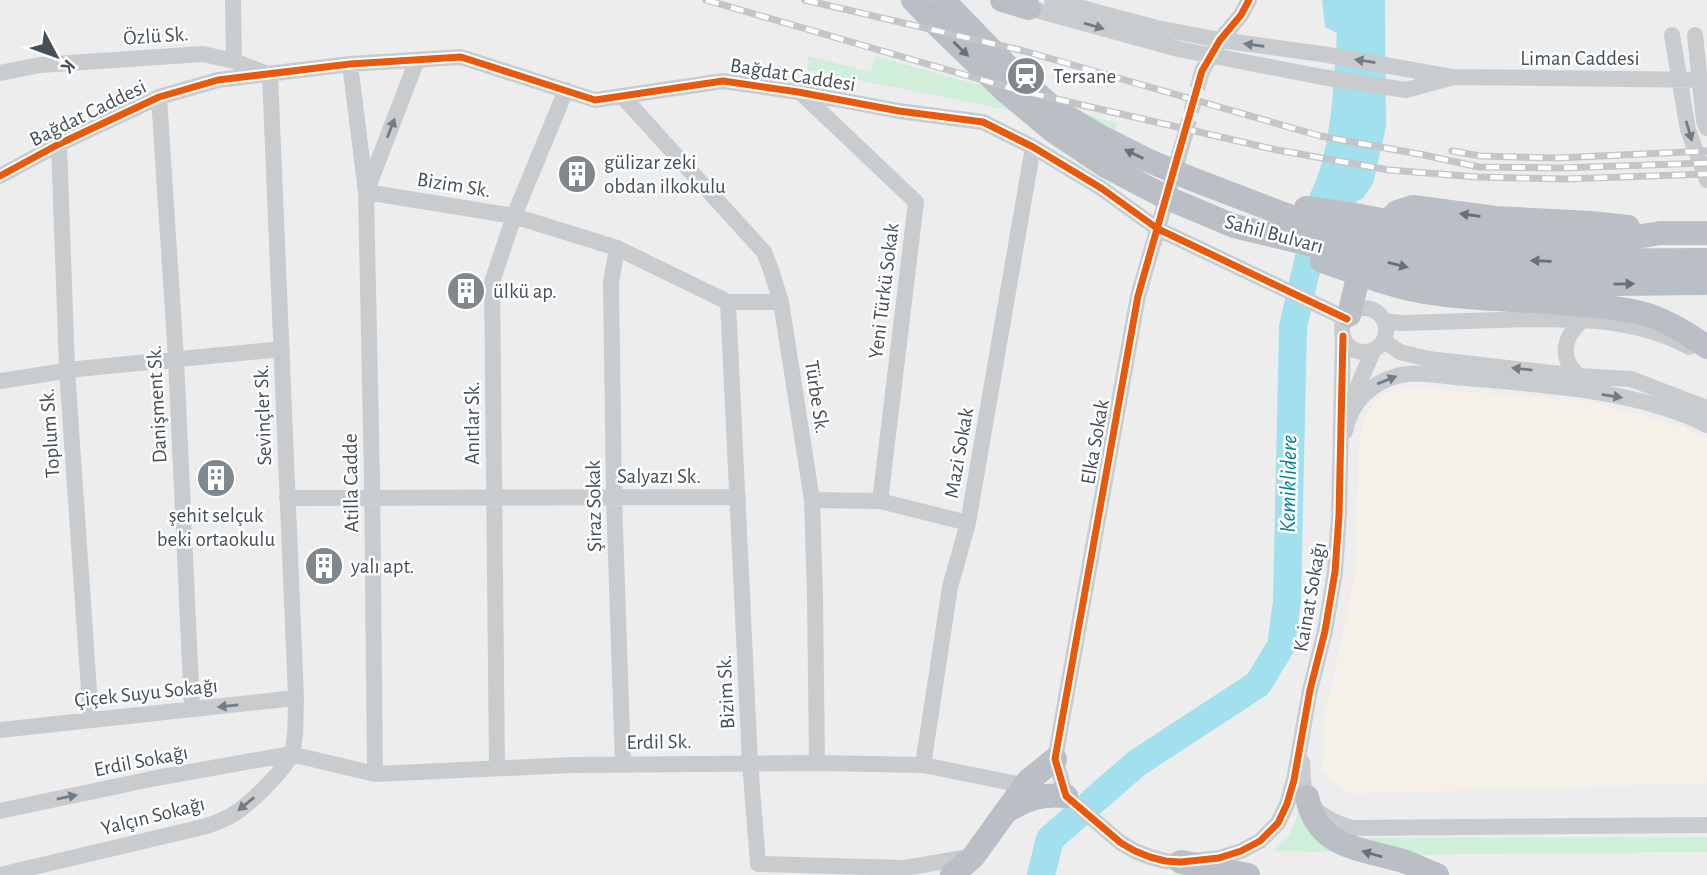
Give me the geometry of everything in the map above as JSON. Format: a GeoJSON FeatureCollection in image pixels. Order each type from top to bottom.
{"type":"FeatureCollection","features":[{"type":"Feature","properties":{"kind":"highway","name":"Sahil Bulvarı"},"geometry":{"type":"LineString","coordinates":[[913,0],[1003,89],[1052,130],[1104,165],[1165,197],[1234,226],[1405,267],[1453,274],[1537,282],[1612,285],[1707,283]]}},
{"type":"Feature","properties":{"kind":"highway","name":"Sahil Bulvarı"},"geometry":{"type":"LineString","coordinates":[[943,0],[1012,71],[1054,109],[1147,160],[1286,215],[1365,238],[1450,254],[1551,261],[1707,260]]}},
{"type":"Feature","properties":{"kind":"highway"},"geometry":{"type":"LineString","coordinates":[[1002,0],[1036,3]]}},
{"type":"Feature","properties":{"kind":"highway"},"geometry":{"type":"LineString","coordinates":[[1247,199],[1355,215],[1465,236],[1615,239],[1660,233],[1707,233]]}},
{"type":"Feature","properties":{"kind":"highway"},"geometry":{"type":"LineString","coordinates":[[1342,320],[1361,265],[1378,232],[1397,212],[1413,207],[1495,218],[1623,226],[1660,233]]}},
{"type":"Feature","properties":{"kind":"highway"},"geometry":{"type":"LineString","coordinates":[[1234,226],[1266,243],[1401,287],[1487,299],[1568,303],[1632,311],[1672,325],[1707,347]]}},
{"type":"Feature","properties":{"kind":"highway"},"geometry":{"type":"LineString","coordinates":[[952,875],[973,857],[1028,781],[1055,759]]}},
{"type":"Feature","properties":{"kind":"highway"},"geometry":{"type":"LineString","coordinates":[[1006,812],[1025,800],[1048,794],[1066,796]]}},
{"type":"Feature","properties":{"kind":"highway"},"geometry":{"type":"LineString","coordinates":[[1307,797],[1315,821],[1337,841],[1437,875]]}},
{"type":"Feature","properties":{"kind":"highway"},"geometry":{"type":"LineString","coordinates":[[1181,862],[1248,875]]}},
{"type":"Feature","properties":{"kind":"street"},"geometry":{"type":"LineString","coordinates":[[233,0],[234,61]]}},
{"type":"Feature","properties":{"kind":"street"},"geometry":{"type":"LineString","coordinates":[[1202,71],[1220,40],[1250,0]]}},
{"type":"Feature","properties":{"kind":"street","name":"Liman Caddesi"},"geometry":{"type":"LineString","coordinates":[[1036,3],[1220,40],[1322,54],[1452,77],[1704,81]]}},
{"type":"Feature","properties":{"kind":"street","name":"Liman Caddesi"},"geometry":{"type":"LineString","coordinates":[[1036,3],[1166,46],[1322,77],[1406,90],[1452,77]]}},
{"type":"Feature","properties":{"kind":"street"},"geometry":{"type":"LineString","coordinates":[[1672,35],[1688,130],[1707,180]]}},
{"type":"Feature","properties":{"kind":"street"},"geometry":{"type":"LineString","coordinates":[[1695,35],[1704,81],[1704,121],[1707,128]]}},
{"type":"Feature","properties":{"kind":"street","name":"Özlü Sk."},"geometry":{"type":"LineString","coordinates":[[0,73],[40,65],[202,54],[234,61],[270,75]]}},
{"type":"Feature","properties":{"kind":"street","name":"Bağdat Caddesi"},"geometry":{"type":"LineString","coordinates":[[0,176],[59,144],[159,97],[218,80],[350,64],[461,57],[595,100],[723,81],[983,121],[1101,188],[1158,229],[1258,276],[1342,320]]}},
{"type":"Feature","properties":{"kind":"street","name":"Atilla Cadde"},"geometry":{"type":"LineString","coordinates":[[366,192],[417,60]]}},
{"type":"Feature","properties":{"kind":"street","name":"Atilla Cadde"},"geometry":{"type":"LineString","coordinates":[[350,64],[366,192],[375,774]]}},
{"type":"Feature","properties":{"kind":"street","name":"Sevinçler Sk."},"geometry":{"type":"LineString","coordinates":[[270,75],[296,698],[295,734],[291,754]]}},
{"type":"Feature","properties":{"kind":"street","name":"Anıtlar Sk."},"geometry":{"type":"LineString","coordinates":[[497,768],[492,282],[514,216],[566,90]]}},
{"type":"Feature","properties":{"kind":"street","name":"Yeni Türkü Sokak"},"geometry":{"type":"LineString","coordinates":[[801,93],[916,202],[880,501]]}},
{"type":"Feature","properties":{"kind":"street","name":"Türbe Sk."},"geometry":{"type":"LineString","coordinates":[[622,96],[764,253],[781,302],[812,500],[816,596],[817,762]]}},
{"type":"Feature","properties":{"kind":"street","name":"Danişment Sk."},"geometry":{"type":"LineString","coordinates":[[159,97],[176,359],[192,709]]}},
{"type":"Feature","properties":{"kind":"street","name":"Elka Sokak"},"geometry":{"type":"LineString","coordinates":[[1055,759],[1138,296],[1185,135]]}},
{"type":"Feature","properties":{"kind":"street","name":"Toplum Sk."},"geometry":{"type":"LineString","coordinates":[[59,144],[67,370],[91,720]]}},
{"type":"Feature","properties":{"kind":"street","name":"Mazi Sokak"},"geometry":{"type":"LineString","coordinates":[[923,765],[950,587],[968,523],[1033,147]]}},
{"type":"Feature","properties":{"kind":"street","name":"Bizim Sk."},"geometry":{"type":"LineString","coordinates":[[366,192],[514,216],[617,248],[728,302],[781,302]]}},
{"type":"Feature","properties":{"kind":"street","name":"Şiraz Sokak"},"geometry":{"type":"LineString","coordinates":[[617,248],[611,282],[614,497],[623,764]]}},
{"type":"Feature","properties":{"kind":"street","name":"Bizim Sk."},"geometry":{"type":"LineString","coordinates":[[728,302],[750,762],[758,864],[905,867],[973,857]]}},
{"type":"Feature","properties":{"kind":"street"},"geometry":{"type":"LineString","coordinates":[[1340,454],[1346,412],[1386,327],[1375,311],[1368,309],[1355,311],[1342,320]]}},
{"type":"Feature","properties":{"kind":"street"},"geometry":{"type":"LineString","coordinates":[[1342,320],[1346,343],[1358,352],[1366,352],[1378,346],[1430,359],[1579,376],[1631,379],[1707,408]]}},
{"type":"Feature","properties":{"kind":"street"},"geometry":{"type":"LineString","coordinates":[[1340,454],[1342,320]]}},
{"type":"Feature","properties":{"kind":"street"},"geometry":{"type":"LineString","coordinates":[[1384,321],[1582,321],[1637,327],[1672,339],[1707,356]]}},
{"type":"Feature","properties":{"kind":"street"},"geometry":{"type":"LineString","coordinates":[[1579,376],[1568,362],[1566,343],[1575,327],[1582,321]]}},
{"type":"Feature","properties":{"kind":"street"},"geometry":{"type":"LineString","coordinates":[[0,381],[67,370],[282,349]]}},
{"type":"Feature","properties":{"kind":"street"},"geometry":{"type":"LineString","coordinates":[[1340,454],[1348,421],[1359,400],[1374,386],[1403,375],[1503,381],[1640,400],[1707,425]]}},
{"type":"Feature","properties":{"kind":"street","name":"Kainat Sokağı"},"geometry":{"type":"LineString","coordinates":[[1301,745],[1310,690],[1330,605],[1338,547],[1340,454]]}},
{"type":"Feature","properties":{"kind":"street","name":"Salyazı Sk."},"geometry":{"type":"LineString","coordinates":[[287,498],[738,497]]}},
{"type":"Feature","properties":{"kind":"street"},"geometry":{"type":"LineString","coordinates":[[812,500],[880,501],[968,523]]}},
{"type":"Feature","properties":{"kind":"street","name":"Çiçek Suyu Sokağı"},"geometry":{"type":"LineString","coordinates":[[0,730],[296,698]]}},
{"type":"Feature","properties":{"kind":"street"},"geometry":{"type":"LineString","coordinates":[[1055,759],[1066,796],[1112,836],[1150,857],[1181,862],[1219,858],[1253,846],[1268,836],[1287,804],[1301,745]]}},
{"type":"Feature","properties":{"kind":"street"},"geometry":{"type":"LineString","coordinates":[[1301,745],[1307,797],[1331,820],[1352,828],[1707,825]]}},
{"type":"Feature","properties":{"kind":"street","name":"Erdil Sk."},"geometry":{"type":"LineString","coordinates":[[291,754],[375,774],[623,764],[817,762],[923,765],[1017,784],[1028,781]]}},
{"type":"Feature","properties":{"kind":"street","name":"Erdil Sokağı"},"geometry":{"type":"LineString","coordinates":[[0,811],[156,778],[291,754]]}},
{"type":"Feature","properties":{"kind":"street","name":"Yalçın Sokağı"},"geometry":{"type":"LineString","coordinates":[[0,875],[221,821],[254,798],[278,773],[291,754]]}},
{"type":"Feature","properties":{"kind":"shaded area"},"geometry":{"type":"Polygon","coordinates":[[[1421,388],[1587,401],[1683,427],[1707,439],[1707,783],[1349,794],[1322,770],[1325,740],[1322,731],[1355,574],[1359,442],[1365,416],[1378,397],[1396,389],[1421,388]]]}},
{"type":"Feature","properties":{"kind":"green space"},"geometry":{"type":"Polygon","coordinates":[[[808,56],[871,72],[875,56],[1117,123],[1114,133],[807,70],[808,56]]]}},
{"type":"Feature","properties":{"kind":"green space"},"geometry":{"type":"Polygon","coordinates":[[[1302,791],[1345,852],[1273,851],[1289,836],[1302,791]]]}},
{"type":"Feature","properties":{"kind":"green space"},"geometry":{"type":"Polygon","coordinates":[[[1707,837],[1707,852],[1395,855],[1346,838],[1707,837]]]}},
{"type":"Feature","properties":{"kind":"water"},"geometry":{"type":"Polygon","coordinates":[[[1322,0],[1385,0],[1386,127],[1373,184],[1363,198],[1343,209],[1308,199],[1324,152],[1334,84],[1337,33],[1325,27],[1322,0]]]}},
{"type":"Feature","properties":{"kind":"waterway","name":"Kemiklidere"},"geometry":{"type":"LineString","coordinates":[[1041,875],[1050,839],[1137,763],[1258,684],[1281,646],[1287,601],[1293,327],[1310,253],[1321,221]]}},
{"type":"Feature","properties":{"kind":"tunnel"},"geometry":{"type":"LineString","coordinates":[[1185,135],[1202,71]]}},
{"type":"Feature","properties":{"kind":"railway"},"geometry":{"type":"LineString","coordinates":[[706,0],[1017,90],[1277,150],[1389,170],[1477,177],[1564,179],[1707,174]]}},
{"type":"Feature","properties":{"kind":"railway"},"geometry":{"type":"LineString","coordinates":[[805,0],[1024,51],[1320,136],[1479,167],[1560,168],[1707,163]]}},
{"type":"Feature","properties":{"kind":"railway"},"geometry":{"type":"LineString","coordinates":[[1452,151],[1480,156],[1557,158],[1707,151]]}},
{"type":"Feature","properties":{"kind":"cycle path"},"geometry":{"type":"LineString","coordinates":[[1249,0],[1241,15],[1220,40],[1202,71],[1138,296],[1055,759],[1066,796],[1121,843],[1150,857],[1181,862],[1219,858],[1241,851],[1260,841],[1278,823],[1287,804],[1325,631],[1335,572],[1343,336]]}},
{"type":"Feature","properties":{"kind":"cycle path"},"geometry":{"type":"LineString","coordinates":[[0,176],[59,144],[159,97],[218,80],[350,64],[461,57],[595,100],[723,81],[899,111],[983,122],[1033,147],[1101,188],[1158,229],[1347,319]]}},
{"type":"Feature","properties":{"kind":"place","name":"Tersane"},"geometry":{"type":"Point","coordinates":[1026,76]}},
{"type":"Feature","properties":{"kind":"place","name":"gülizar zeki obdan ilkokulu"},"geometry":{"type":"Point","coordinates":[577,174]}},
{"type":"Feature","properties":{"kind":"place","name":"ülkü ap."},"geometry":{"type":"Point","coordinates":[466,291]}},
{"type":"Feature","properties":{"kind":"place","name":"şehit selçuk beki ortaokulu"},"geometry":{"type":"Point","coordinates":[216,478]}},
{"type":"Feature","properties":{"kind":"place","name":"yalı apt."},"geometry":{"type":"Point","coordinates":[324,566]}}]}
